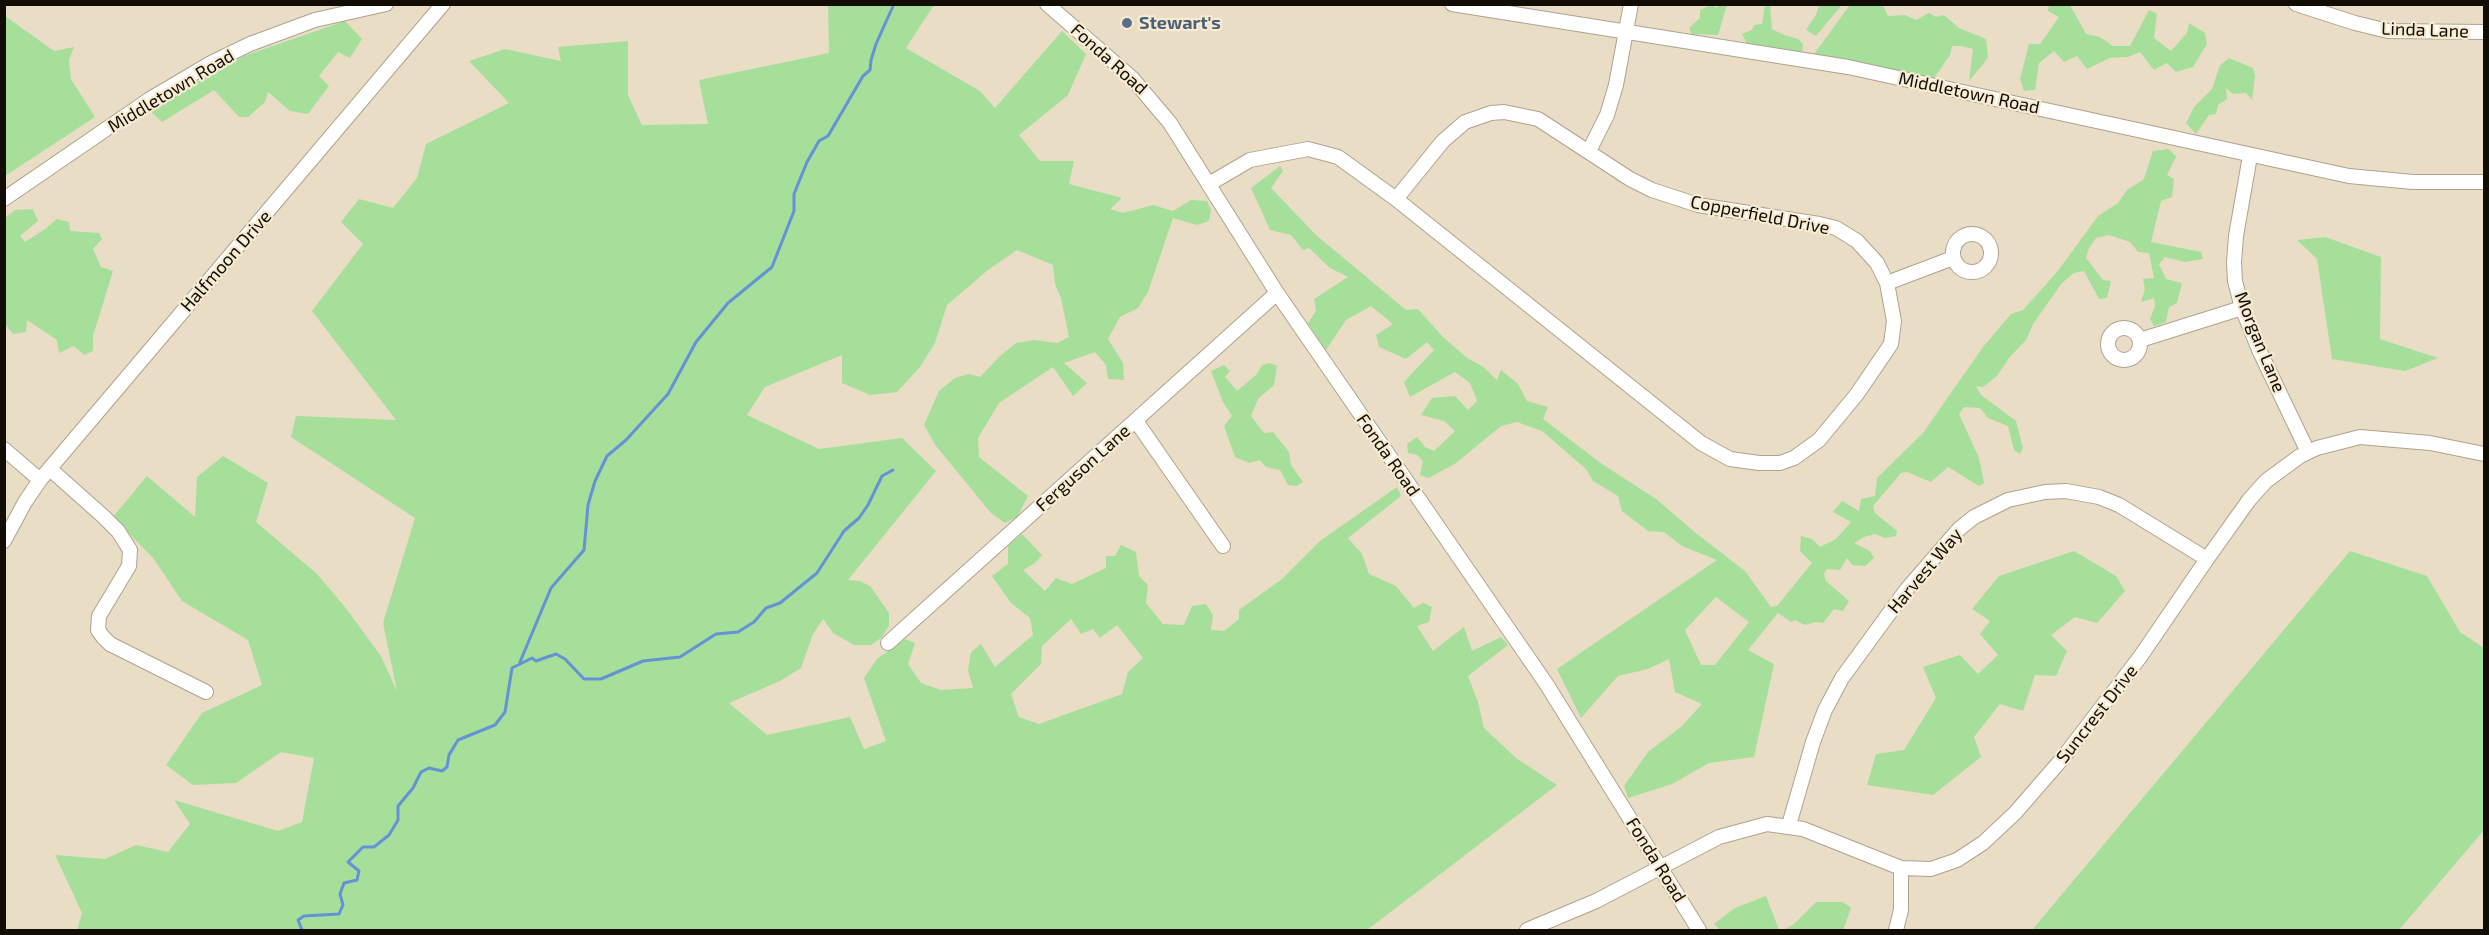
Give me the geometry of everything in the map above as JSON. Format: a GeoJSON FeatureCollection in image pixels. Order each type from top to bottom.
{"type":"FeatureCollection","features":[{"type":"Feature","properties":{"kind":"street","name":"Middletown Road"},"geometry":{"type":"LineString","coordinates":[[4,199],[150,99],[211,63],[250,44],[315,21],[386,4]]}},
{"type":"Feature","properties":{"kind":"street","name":"Halfmoon Drive"},"geometry":{"type":"LineString","coordinates":[[4,541],[9,520],[40,480],[443,4]]}},
{"type":"Feature","properties":{"kind":"street","name":"Fonda Road"},"geometry":{"type":"LineString","coordinates":[[1047,4],[1089,39],[1151,98],[1180,136],[1277,293],[1547,685],[1699,930]]}},
{"type":"Feature","properties":{"kind":"street","name":"Middletown Road"},"geometry":{"type":"LineString","coordinates":[[1452,4],[1848,67],[2349,176],[2413,182],[2484,182]]}},
{"type":"Feature","properties":{"kind":"street"},"geometry":{"type":"LineString","coordinates":[[1589,151],[1607,115],[1616,85],[1631,4]]}},
{"type":"Feature","properties":{"kind":"street","name":"Linda Lane"},"geometry":{"type":"LineString","coordinates":[[2296,4],[2388,31],[2484,32]]}},
{"type":"Feature","properties":{"kind":"street","name":"Copperfield Drive"},"geometry":{"type":"LineString","coordinates":[[1209,184],[1250,160],[1308,149],[1338,158],[1396,199],[1701,443],[1718,454],[1744,462],[1780,463],[1794,458],[1819,440],[1857,394],[1891,344],[1894,321],[1887,283],[1877,263],[1857,241],[1836,228],[1683,201],[1652,190],[1630,179],[1538,120],[1504,112],[1491,113],[1465,122],[1455,130],[1396,199]]}},
{"type":"Feature","properties":{"kind":"street","name":"Morgan Lane"},"geometry":{"type":"LineString","coordinates":[[2250,156],[2234,262],[2235,281],[2242,308],[2260,352],[2308,452]]}},
{"type":"Feature","properties":{"kind":"street"},"geometry":{"type":"LineString","coordinates":[[1887,283],[1953,258]]}},
{"type":"Feature","properties":{"kind":"street","name":"Ferguson Lane"},"geometry":{"type":"LineString","coordinates":[[888,643],[1277,293]]}},
{"type":"Feature","properties":{"kind":"street"},"geometry":{"type":"LineString","coordinates":[[2140,340],[2242,308]]}},
{"type":"Feature","properties":{"kind":"street"},"geometry":{"type":"LineString","coordinates":[[1136,421],[1223,546]]}},
{"type":"Feature","properties":{"kind":"street","name":"Suncrest Drive"},"geometry":{"type":"LineString","coordinates":[[1527,930],[1596,901],[1691,850],[1739,830],[1767,824],[1789,825],[1901,868],[1930,869],[1957,860],[1983,843],[2015,813],[2062,759],[2140,657],[2249,500],[2266,481],[2308,452],[2360,436],[2430,442],[2484,454]]}},
{"type":"Feature","properties":{"kind":"street"},"geometry":{"type":"LineString","coordinates":[[4,449],[40,480]]}},
{"type":"Feature","properties":{"kind":"street"},"geometry":{"type":"LineString","coordinates":[[50,469],[118,531],[130,550],[129,566],[99,616],[98,630],[102,638],[206,692]]}},
{"type":"Feature","properties":{"kind":"street","name":"Harvest Way"},"geometry":{"type":"LineString","coordinates":[[1789,825],[1813,742],[1842,678],[1907,589],[1959,529],[1974,518],[2008,500],[2066,491],[2099,497],[2118,505],[2207,559]]}},
{"type":"Feature","properties":{"kind":"street"},"geometry":{"type":"LineString","coordinates":[[1896,930],[1901,910],[1901,868]]}},
{"type":"Feature","properties":{"kind":"green space"},"geometry":{"type":"Polygon","coordinates":[[[828,4],[934,5],[906,48],[980,91],[995,108],[1062,31],[1086,54],[1068,95],[1019,135],[1040,161],[1074,161],[1069,184],[1122,198],[1110,209],[1123,213],[1153,205],[1173,211],[1191,200],[1207,201],[1211,210],[1209,221],[1197,225],[1173,218],[1148,292],[1138,308],[1120,317],[1108,339],[1123,363],[1124,380],[1108,379],[1106,365],[1095,352],[1064,363],[1087,383],[1073,396],[1053,367],[999,403],[978,438],[979,457],[1028,496],[1017,517],[1005,523],[991,513],[936,446],[924,425],[939,391],[955,378],[969,374],[980,377],[1016,343],[1034,340],[1057,343],[1069,337],[1061,298],[1055,284],[1053,265],[1017,250],[988,270],[947,305],[935,343],[920,367],[897,392],[870,395],[842,383],[842,355],[765,387],[747,415],[819,449],[902,438],[936,471],[848,580],[860,581],[870,586],[889,613],[889,626],[881,638],[871,645],[854,645],[833,633],[823,619],[813,634],[801,668],[780,681],[729,703],[767,735],[850,717],[864,749],[886,741],[864,678],[877,659],[905,639],[915,643],[908,664],[921,683],[941,690],[973,688],[968,670],[971,652],[981,644],[995,667],[1033,635],[1030,618],[1011,603],[992,576],[1008,564],[1008,546],[1022,534],[1042,555],[1035,563],[1023,570],[1045,591],[1056,578],[1072,584],[1106,568],[1106,556],[1115,556],[1121,545],[1136,552],[1139,576],[1148,585],[1146,603],[1163,624],[1184,625],[1192,606],[1206,604],[1213,615],[1211,630],[1224,631],[1239,619],[1239,610],[1282,579],[1320,541],[1397,487],[1401,496],[1348,538],[1362,554],[1369,574],[1396,586],[1414,608],[1423,603],[1432,607],[1429,622],[1417,626],[1433,651],[1464,627],[1472,651],[1501,637],[1508,645],[1468,676],[1478,702],[1484,728],[1516,758],[1557,785],[1367,930],[77,930],[82,913],[55,855],[105,859],[136,845],[168,852],[190,824],[174,800],[278,831],[302,822],[314,758],[281,752],[236,783],[193,785],[166,765],[202,713],[262,685],[248,640],[182,601],[154,559],[113,517],[147,476],[195,517],[197,477],[223,456],[268,483],[256,522],[317,574],[345,607],[381,656],[397,691],[383,623],[415,518],[291,437],[296,416],[396,420],[312,311],[363,244],[341,222],[359,199],[393,208],[417,178],[426,144],[509,103],[469,61],[505,49],[561,61],[558,47],[628,41],[628,95],[642,125],[708,124],[699,80],[829,53],[828,4]],[[1071,619],[1042,646],[1041,664],[1011,694],[1019,717],[1039,724],[1122,694],[1128,672],[1143,658],[1117,625],[1100,638],[1093,629],[1081,634],[1071,619]]]}},
{"type":"Feature","properties":{"kind":"green space"},"geometry":{"type":"Polygon","coordinates":[[[1882,4],[1888,16],[1905,15],[1916,20],[1929,13],[1936,17],[1944,15],[1959,28],[1986,39],[1988,58],[1969,81],[1973,49],[1962,46],[1952,46],[1950,55],[1934,78],[1814,54],[1850,5],[1882,4]]]}},
{"type":"Feature","properties":{"kind":"green space"},"geometry":{"type":"Polygon","coordinates":[[[1711,5],[1717,8],[1718,5],[1727,5],[1718,35],[1692,34],[1689,28],[1700,18],[1700,10],[1711,5]]]}},
{"type":"Feature","properties":{"kind":"green space"},"geometry":{"type":"Polygon","coordinates":[[[1765,5],[1770,5],[1772,29],[1798,39],[1803,44],[1802,53],[1747,44],[1742,34],[1752,30],[1754,25],[1762,24],[1765,5]]]}},
{"type":"Feature","properties":{"kind":"green space"},"geometry":{"type":"Polygon","coordinates":[[[1819,5],[1842,5],[1816,36],[1806,30],[1816,15],[1819,5]]]}},
{"type":"Feature","properties":{"kind":"green space"},"geometry":{"type":"Polygon","coordinates":[[[2049,5],[2070,5],[2086,34],[2100,37],[2113,46],[2130,46],[2149,10],[2157,14],[2154,38],[2171,51],[2187,33],[2189,23],[2205,33],[2207,44],[2193,67],[2176,72],[2167,63],[2154,70],[2140,52],[2128,57],[2110,58],[2087,69],[2077,56],[2064,62],[2054,51],[2039,63],[2035,90],[2024,91],[2020,79],[2029,44],[2040,44],[2059,17],[2048,11],[2049,5]]]}},
{"type":"Feature","properties":{"kind":"green space"},"geometry":{"type":"Polygon","coordinates":[[[5,16],[54,51],[74,47],[69,60],[71,79],[95,117],[5,176],[5,16]]]}},
{"type":"Feature","properties":{"kind":"green space"},"geometry":{"type":"Polygon","coordinates":[[[345,21],[362,39],[350,58],[338,52],[319,76],[329,86],[308,114],[290,111],[268,92],[265,102],[248,117],[239,117],[214,90],[162,122],[150,111],[244,56],[345,21]]]}},
{"type":"Feature","properties":{"kind":"green space"},"geometry":{"type":"Polygon","coordinates":[[[2229,58],[2253,68],[2255,76],[2252,100],[2246,93],[2233,94],[2226,88],[2227,99],[2218,105],[2216,114],[2209,115],[2196,134],[2186,123],[2194,107],[2212,89],[2220,65],[2229,58]]]}},
{"type":"Feature","properties":{"kind":"green space"},"geometry":{"type":"Polygon","coordinates":[[[2169,149],[2176,157],[2167,175],[2174,179],[2172,197],[2161,201],[2151,242],[2201,252],[2203,259],[2185,262],[2165,257],[2159,264],[2166,279],[2182,283],[2177,303],[2169,307],[2166,322],[2154,326],[2150,319],[2155,306],[2154,298],[2141,302],[2145,289],[2143,279],[2154,278],[2149,253],[2138,252],[2130,242],[2109,235],[2096,238],[2086,258],[2103,280],[2111,281],[2107,298],[2099,299],[2084,271],[2074,273],[2062,283],[2033,324],[2026,340],[2009,358],[1997,376],[1983,387],[1976,386],[1981,395],[2016,421],[2023,448],[2020,454],[2014,450],[2008,426],[1988,418],[1980,408],[1964,407],[1959,414],[1979,458],[1984,483],[1979,486],[1948,467],[1931,482],[1907,472],[1901,473],[1873,506],[1875,513],[1897,531],[1896,536],[1885,538],[1875,534],[1864,537],[1854,543],[1870,551],[1874,558],[1865,566],[1852,565],[1847,558],[1840,570],[1827,569],[1824,574],[1826,581],[1849,601],[1843,611],[1834,609],[1823,623],[1815,622],[1805,625],[1795,620],[1791,622],[1778,613],[1748,650],[1774,664],[1754,757],[1709,763],[1672,784],[1628,798],[1624,786],[1648,752],[1681,727],[1702,704],[1675,692],[1669,659],[1648,669],[1618,676],[1581,718],[1557,669],[1717,560],[1682,546],[1664,532],[1648,531],[1622,511],[1618,496],[1593,481],[1586,469],[1542,431],[1517,422],[1501,426],[1456,463],[1429,478],[1420,475],[1423,461],[1417,455],[1408,453],[1407,444],[1417,437],[1425,447],[1434,451],[1455,431],[1444,421],[1421,415],[1432,398],[1455,396],[1468,410],[1477,401],[1470,383],[1455,372],[1410,397],[1404,382],[1434,350],[1427,342],[1406,359],[1379,347],[1376,335],[1393,324],[1371,306],[1346,320],[1326,350],[1308,323],[1316,311],[1314,299],[1348,277],[1330,268],[1309,248],[1303,250],[1291,235],[1270,230],[1251,188],[1280,166],[1283,171],[1271,188],[1316,235],[1406,310],[1418,309],[1442,336],[1467,358],[1482,366],[1497,380],[1501,370],[1518,384],[1527,401],[1548,407],[1543,419],[1602,464],[1656,499],[1745,571],[1771,607],[1777,606],[1812,563],[1800,551],[1801,536],[1812,539],[1820,547],[1836,539],[1851,522],[1833,512],[1842,501],[1859,511],[1861,499],[1875,496],[1877,478],[1923,433],[1983,347],[2011,314],[2023,310],[2057,272],[2098,216],[2118,203],[2127,190],[2144,179],[2153,151],[2169,149]],[[1716,597],[1685,630],[1701,665],[1715,665],[1749,622],[1716,597]]]}},
{"type":"Feature","properties":{"kind":"green space"},"geometry":{"type":"Polygon","coordinates":[[[33,209],[38,221],[20,236],[25,242],[57,219],[69,222],[70,231],[99,233],[102,239],[93,249],[101,267],[113,271],[93,336],[93,351],[84,355],[74,346],[59,353],[57,340],[27,320],[26,332],[13,334],[5,324],[5,218],[15,210],[33,209]]]}},
{"type":"Feature","properties":{"kind":"green space"},"geometry":{"type":"Polygon","coordinates":[[[2325,237],[2381,257],[2380,339],[2438,358],[2405,371],[2332,359],[2317,259],[2297,240],[2325,237]]]}},
{"type":"Feature","properties":{"kind":"green space"},"geometry":{"type":"Polygon","coordinates":[[[1270,363],[1277,366],[1274,385],[1258,399],[1251,416],[1264,433],[1273,432],[1289,452],[1291,465],[1303,482],[1297,486],[1288,485],[1280,470],[1266,467],[1260,460],[1249,463],[1235,457],[1224,426],[1232,416],[1223,402],[1211,371],[1224,365],[1230,371],[1225,377],[1237,391],[1257,374],[1262,365],[1270,363]]]}},
{"type":"Feature","properties":{"kind":"green space"},"geometry":{"type":"Polygon","coordinates":[[[2074,551],[2116,576],[2125,591],[2097,623],[2075,617],[2051,635],[2067,651],[2056,676],[2035,675],[2023,711],[2000,704],[1974,737],[1981,757],[1933,795],[1867,785],[1876,754],[1904,750],[1936,698],[1923,667],[1960,655],[1978,674],[1998,655],[1980,634],[1990,621],[1972,609],[1999,576],[2074,551]]]}},
{"type":"Feature","properties":{"kind":"green space"},"geometry":{"type":"Polygon","coordinates":[[[2350,551],[2427,576],[2460,632],[2484,648],[2484,830],[2399,930],[2032,930],[2350,551]]]}},
{"type":"Feature","properties":{"kind":"green space"},"geometry":{"type":"Polygon","coordinates":[[[1766,896],[1779,930],[1720,930],[1714,924],[1735,908],[1766,896]]]}},
{"type":"Feature","properties":{"kind":"green space"},"geometry":{"type":"Polygon","coordinates":[[[1816,902],[1843,902],[1851,908],[1843,930],[1783,930],[1794,924],[1816,902]]]}},
{"type":"Feature","properties":{"kind":"waterway"},"geometry":{"type":"LineString","coordinates":[[520,662],[551,588],[584,550],[588,505],[595,481],[607,456],[626,440],[668,394],[696,342],[728,303],[772,267],[794,211],[794,194],[807,162],[819,141],[828,136],[863,76],[870,70],[876,44],[894,4]]}},
{"type":"Feature","properties":{"kind":"waterway"},"geometry":{"type":"LineString","coordinates":[[302,930],[298,920],[304,916],[339,914],[343,905],[340,894],[344,883],[357,880],[359,871],[348,862],[363,847],[374,847],[389,835],[398,820],[398,806],[413,788],[421,772],[429,768],[442,771],[447,767],[449,755],[458,740],[495,725],[505,712],[512,668],[532,658],[536,661],[556,654],[565,659],[584,679],[601,679],[643,661],[680,657],[716,634],[738,632],[754,622],[766,608],[780,603],[817,573],[844,531],[859,518],[868,505],[882,476],[893,470]]}},
{"type":"Feature","properties":{"kind":"place","name":"Stewart's"},"geometry":{"type":"Point","coordinates":[1127,23]}}]}
